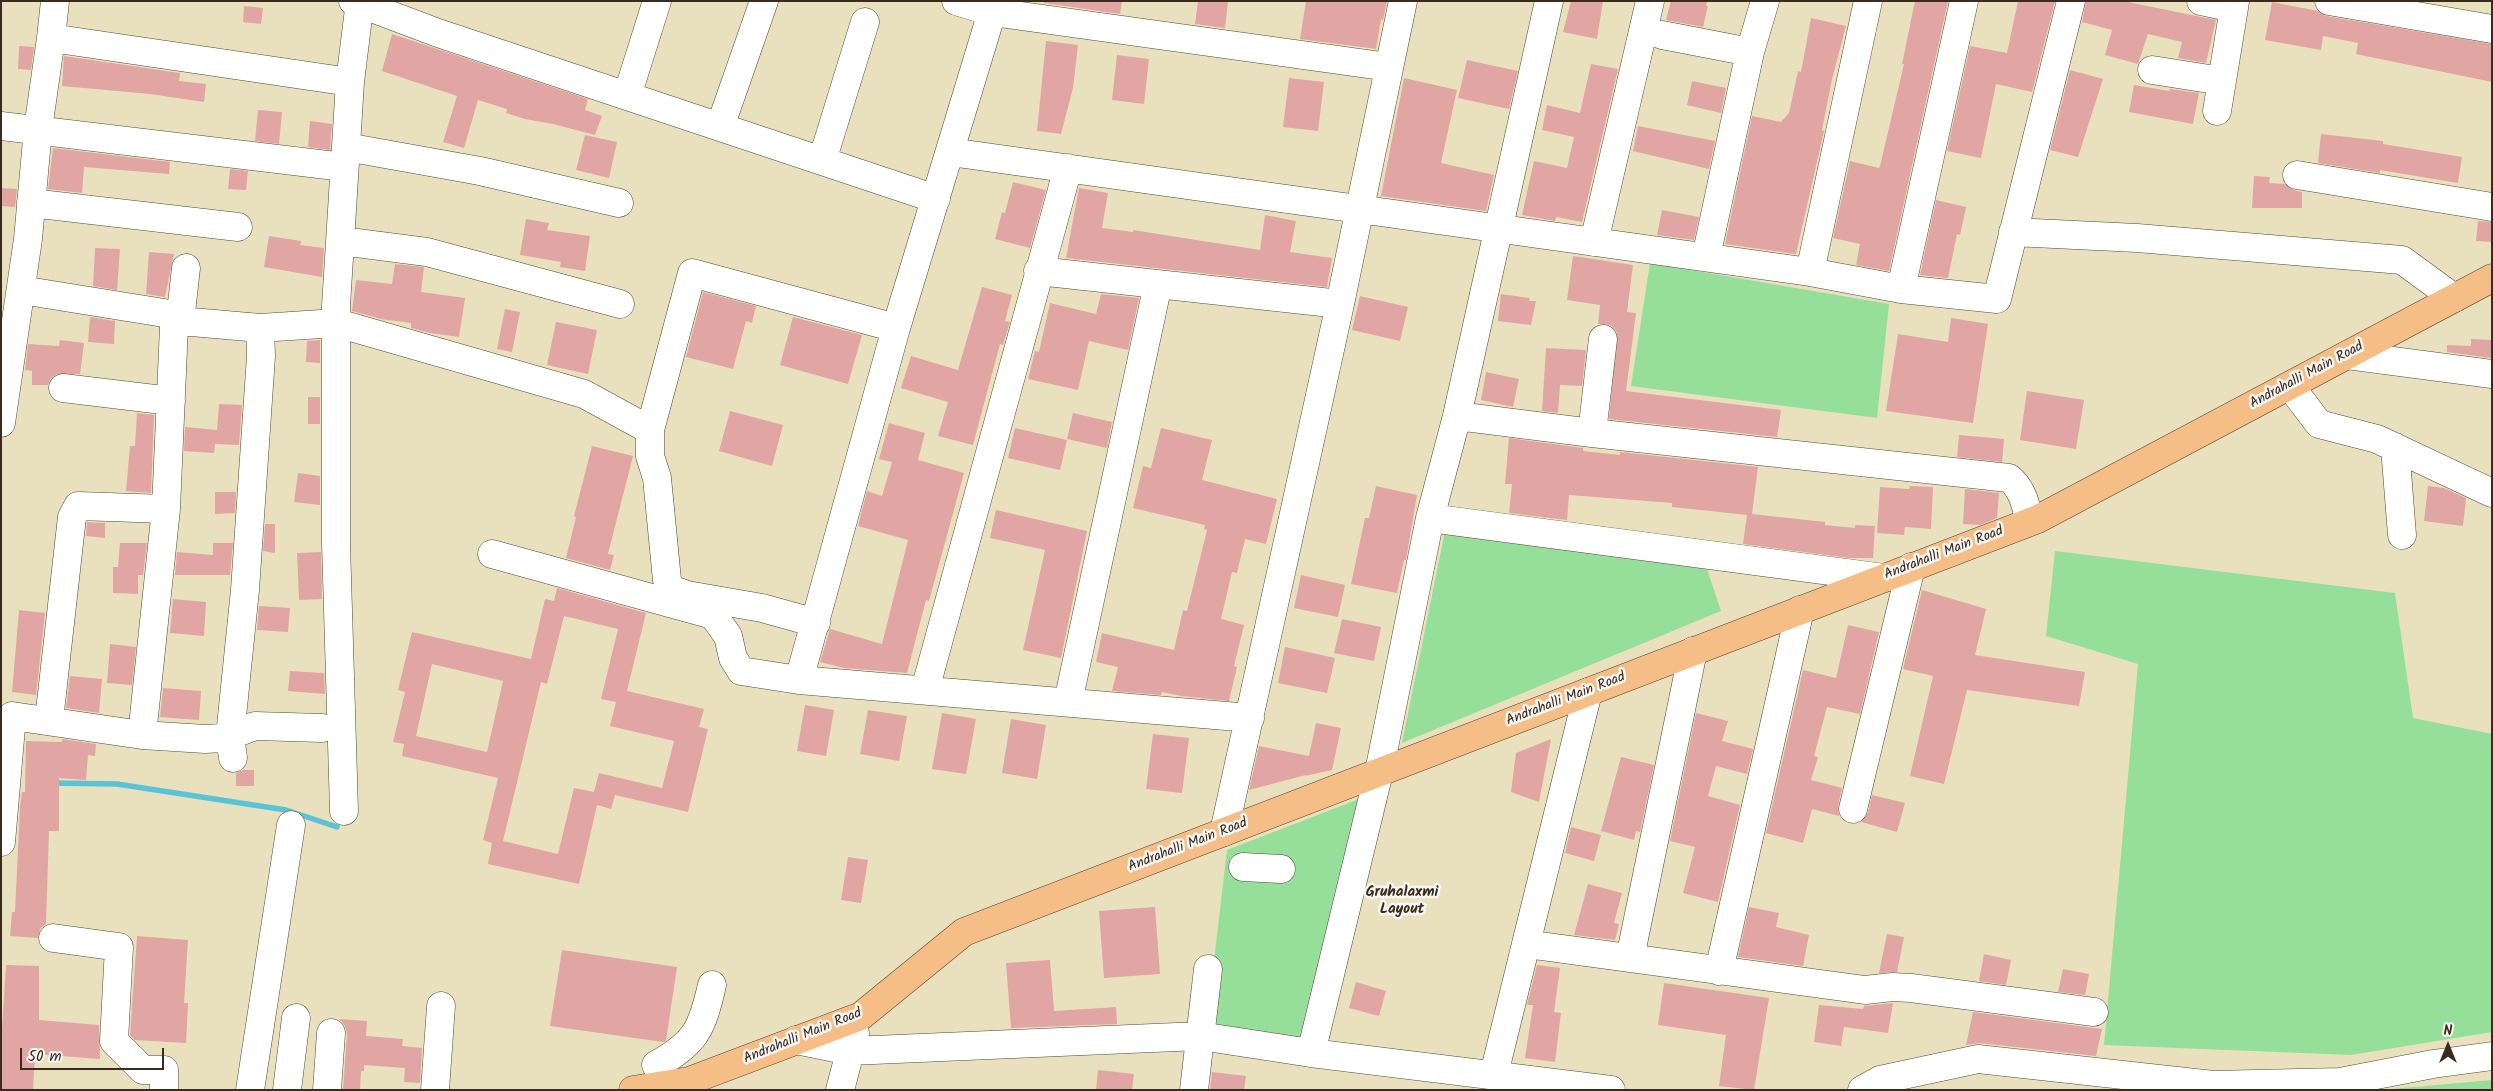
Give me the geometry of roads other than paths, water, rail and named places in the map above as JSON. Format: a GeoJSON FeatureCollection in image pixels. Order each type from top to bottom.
{"type":"FeatureCollection","features":[{"type":"Feature","properties":{"kind":"main road","name":"Andrahalli Main Road"},"geometry":{"type":"LineString","coordinates":[[633,1090],[688,1086],[796,1040],[861,1016],[964,932],[2029,522],[2492,278]]}},
{"type":"Feature","properties":{"kind":"street"},"geometry":{"type":"LineString","coordinates":[[1,422],[21,290],[38,129],[55,1]]}},
{"type":"Feature","properties":{"kind":"street"},"geometry":{"type":"LineString","coordinates":[[627,96],[657,1]]}},
{"type":"Feature","properties":{"kind":"street"},"geometry":{"type":"LineString","coordinates":[[720,127],[764,1]]}},
{"type":"Feature","properties":{"kind":"street"},"geometry":{"type":"LineString","coordinates":[[956,1],[992,12],[1389,67]]}},
{"type":"Feature","properties":{"kind":"street"},"geometry":{"type":"LineString","coordinates":[[1224,832],[1340,304],[1403,1]]}},
{"type":"Feature","properties":{"kind":"street"},"geometry":{"type":"LineString","coordinates":[[1311,1053],[1379,772],[1430,518],[1457,416],[1549,1]]}},
{"type":"Feature","properties":{"kind":"street"},"geometry":{"type":"LineString","coordinates":[[1594,242],[1650,1]]}},
{"type":"Feature","properties":{"kind":"street"},"geometry":{"type":"LineString","coordinates":[[1706,257],[1750,52],[1765,1]]}},
{"type":"Feature","properties":{"kind":"street"},"geometry":{"type":"LineString","coordinates":[[1810,272],[1868,1]]}},
{"type":"Feature","properties":{"kind":"street"},"geometry":{"type":"LineString","coordinates":[[1901,288],[1964,1]]}},
{"type":"Feature","properties":{"kind":"street"},"geometry":{"type":"LineString","coordinates":[[950,152],[1706,257],[1810,272],[1901,288],[1996,299],[2071,1]]}},
{"type":"Feature","properties":{"kind":"street"},"geometry":{"type":"LineString","coordinates":[[2201,1],[2234,5],[2217,111]]}},
{"type":"Feature","properties":{"kind":"street"},"geometry":{"type":"LineString","coordinates":[[2329,1],[2492,29]]}},
{"type":"Feature","properties":{"kind":"street"},"geometry":{"type":"LineString","coordinates":[[344,811],[336,543],[336,306],[350,82],[358,2],[438,33],[936,199]]}},
{"type":"Feature","properties":{"kind":"street"},"geometry":{"type":"LineString","coordinates":[[800,680],[896,328],[992,12]]}},
{"type":"Feature","properties":{"kind":"street"},"geometry":{"type":"LineString","coordinates":[[822,161],[865,22]]}},
{"type":"Feature","properties":{"kind":"street"},"geometry":{"type":"LineString","coordinates":[[1662,35],[1750,52]]}},
{"type":"Feature","properties":{"kind":"street"},"geometry":{"type":"LineString","coordinates":[[51,38],[350,82]]}},
{"type":"Feature","properties":{"kind":"street"},"geometry":{"type":"LineString","coordinates":[[2152,70],[2222,82]]}},
{"type":"Feature","properties":{"kind":"street"},"geometry":{"type":"LineString","coordinates":[[1,126],[480,171],[619,203]]}},
{"type":"Feature","properties":{"kind":"street"},"geometry":{"type":"LineString","coordinates":[[925,690],[1038,271],[1068,168]]}},
{"type":"Feature","properties":{"kind":"street"},"geometry":{"type":"LineString","coordinates":[[2298,175],[2492,207]]}},
{"type":"Feature","properties":{"kind":"street"},"geometry":{"type":"LineString","coordinates":[[31,203],[238,227]]}},
{"type":"Feature","properties":{"kind":"street"},"geometry":{"type":"LineString","coordinates":[[2013,232],[2137,238],[2402,260],[2454,298]]}},
{"type":"Feature","properties":{"kind":"street"},"geometry":{"type":"LineString","coordinates":[[341,241],[427,252],[620,304]]}},
{"type":"Feature","properties":{"kind":"street"},"geometry":{"type":"LineString","coordinates":[[142,735],[166,509],[174,326],[180,321],[186,268]]}},
{"type":"Feature","properties":{"kind":"street"},"geometry":{"type":"LineString","coordinates":[[1038,271],[1340,304]]}},
{"type":"Feature","properties":{"kind":"street"},"geometry":{"type":"LineString","coordinates":[[816,623],[762,608],[687,595],[670,589],[667,580],[657,478],[650,456],[650,430],[692,273],[896,328]]}},
{"type":"Feature","properties":{"kind":"street"},"geometry":{"type":"LineString","coordinates":[[1068,702],[1158,284]]}},
{"type":"Feature","properties":{"kind":"street"},"geometry":{"type":"LineString","coordinates":[[21,290],[164,313],[180,321],[260,328],[337,323],[584,394],[650,430]]}},
{"type":"Feature","properties":{"kind":"street"},"geometry":{"type":"LineString","coordinates":[[231,746],[246,580],[261,356],[260,328]]}},
{"type":"Feature","properties":{"kind":"street"},"geometry":{"type":"LineString","coordinates":[[1592,433],[1603,339]]}},
{"type":"Feature","properties":{"kind":"street"},"geometry":{"type":"LineString","coordinates":[[2348,355],[2492,374]]}},
{"type":"Feature","properties":{"kind":"street"},"geometry":{"type":"LineString","coordinates":[[2290,386],[2313,419],[2319,424],[2377,439],[2492,493]]}},
{"type":"Feature","properties":{"kind":"street"},"geometry":{"type":"LineString","coordinates":[[63,388],[171,401]]}},
{"type":"Feature","properties":{"kind":"street"},"geometry":{"type":"LineString","coordinates":[[1457,416],[1592,433],[2009,478],[2015,482],[2027,507],[2029,522]]}},
{"type":"Feature","properties":{"kind":"street"},"geometry":{"type":"LineString","coordinates":[[2395,447],[2402,534]]}},
{"type":"Feature","properties":{"kind":"street"},"geometry":{"type":"LineString","coordinates":[[49,720],[72,517],[78,506],[166,509]]}},
{"type":"Feature","properties":{"kind":"street"},"geometry":{"type":"LineString","coordinates":[[1430,518],[1884,578]]}},
{"type":"Feature","properties":{"kind":"street"},"geometry":{"type":"LineString","coordinates":[[492,554],[713,615],[728,636],[734,658],[741,671],[800,680],[1250,718]]}},
{"type":"Feature","properties":{"kind":"street"},"geometry":{"type":"LineString","coordinates":[[1853,809],[1911,567]]}},
{"type":"Feature","properties":{"kind":"street"},"geometry":{"type":"LineString","coordinates":[[1719,971],[1800,610]]}},
{"type":"Feature","properties":{"kind":"street"},"geometry":{"type":"LineString","coordinates":[[1630,958],[1693,651]]}},
{"type":"Feature","properties":{"kind":"street"},"geometry":{"type":"LineString","coordinates":[[1494,1074],[1588,692]]}},
{"type":"Feature","properties":{"kind":"street"},"geometry":{"type":"LineString","coordinates":[[1,842],[5,777],[12,716],[142,735],[204,739],[231,746]]}},
{"type":"Feature","properties":{"kind":"street"},"geometry":{"type":"LineString","coordinates":[[231,746],[256,726],[322,728]]}},
{"type":"Feature","properties":{"kind":"street"},"geometry":{"type":"LineString","coordinates":[[250,1090],[291,825]]}},
{"type":"Feature","properties":{"kind":"street"},"geometry":{"type":"LineString","coordinates":[[1243,867],[1280,870]]}},
{"type":"Feature","properties":{"kind":"street"},"geometry":{"type":"LineString","coordinates":[[53,938],[119,947],[114,1042],[143,1070],[164,1070],[164,1090]]}},
{"type":"Feature","properties":{"kind":"street"},"geometry":{"type":"LineString","coordinates":[[1526,944],[1865,990],[1893,987],[1911,988],[2094,1012]]}},
{"type":"Feature","properties":{"kind":"street"},"geometry":{"type":"LineString","coordinates":[[1194,1090],[1208,969]]}},
{"type":"Feature","properties":{"kind":"street"},"geometry":{"type":"LineString","coordinates":[[656,1065],[680,1052],[695,1036],[706,1015],[712,985]]}},
{"type":"Feature","properties":{"kind":"street"},"geometry":{"type":"LineString","coordinates":[[435,1090],[441,1006]]}},
{"type":"Feature","properties":{"kind":"street"},"geometry":{"type":"LineString","coordinates":[[840,1090],[861,1016]]}},
{"type":"Feature","properties":{"kind":"street"},"geometry":{"type":"LineString","coordinates":[[288,1090],[296,1018]]}},
{"type":"Feature","properties":{"kind":"street"},"geometry":{"type":"LineString","coordinates":[[327,1090],[331,1033]]}},
{"type":"Feature","properties":{"kind":"street"},"geometry":{"type":"LineString","coordinates":[[796,1040],[850,1051],[1200,1036],[1311,1053],[1494,1074],[1550,1086],[1611,1090]]}},
{"type":"Feature","properties":{"kind":"street"},"geometry":{"type":"LineString","coordinates":[[680,1052],[688,1086]]}},
{"type":"Feature","properties":{"kind":"street"},"geometry":{"type":"LineString","coordinates":[[1862,1090],[1880,1080],[1978,1059],[2213,1086],[2340,1082],[2433,1064],[2492,1056]]}},
{"type":"Feature","properties":{"kind":"waterway"},"geometry":{"type":"LineString","coordinates":[[52,783],[117,784],[286,810],[337,827]]}},
{"type":"Feature","properties":{"kind":"district","name":"Gruhalaxmi Layout"},"geometry":{"type":"Point","coordinates":[1402,902]}}]}
